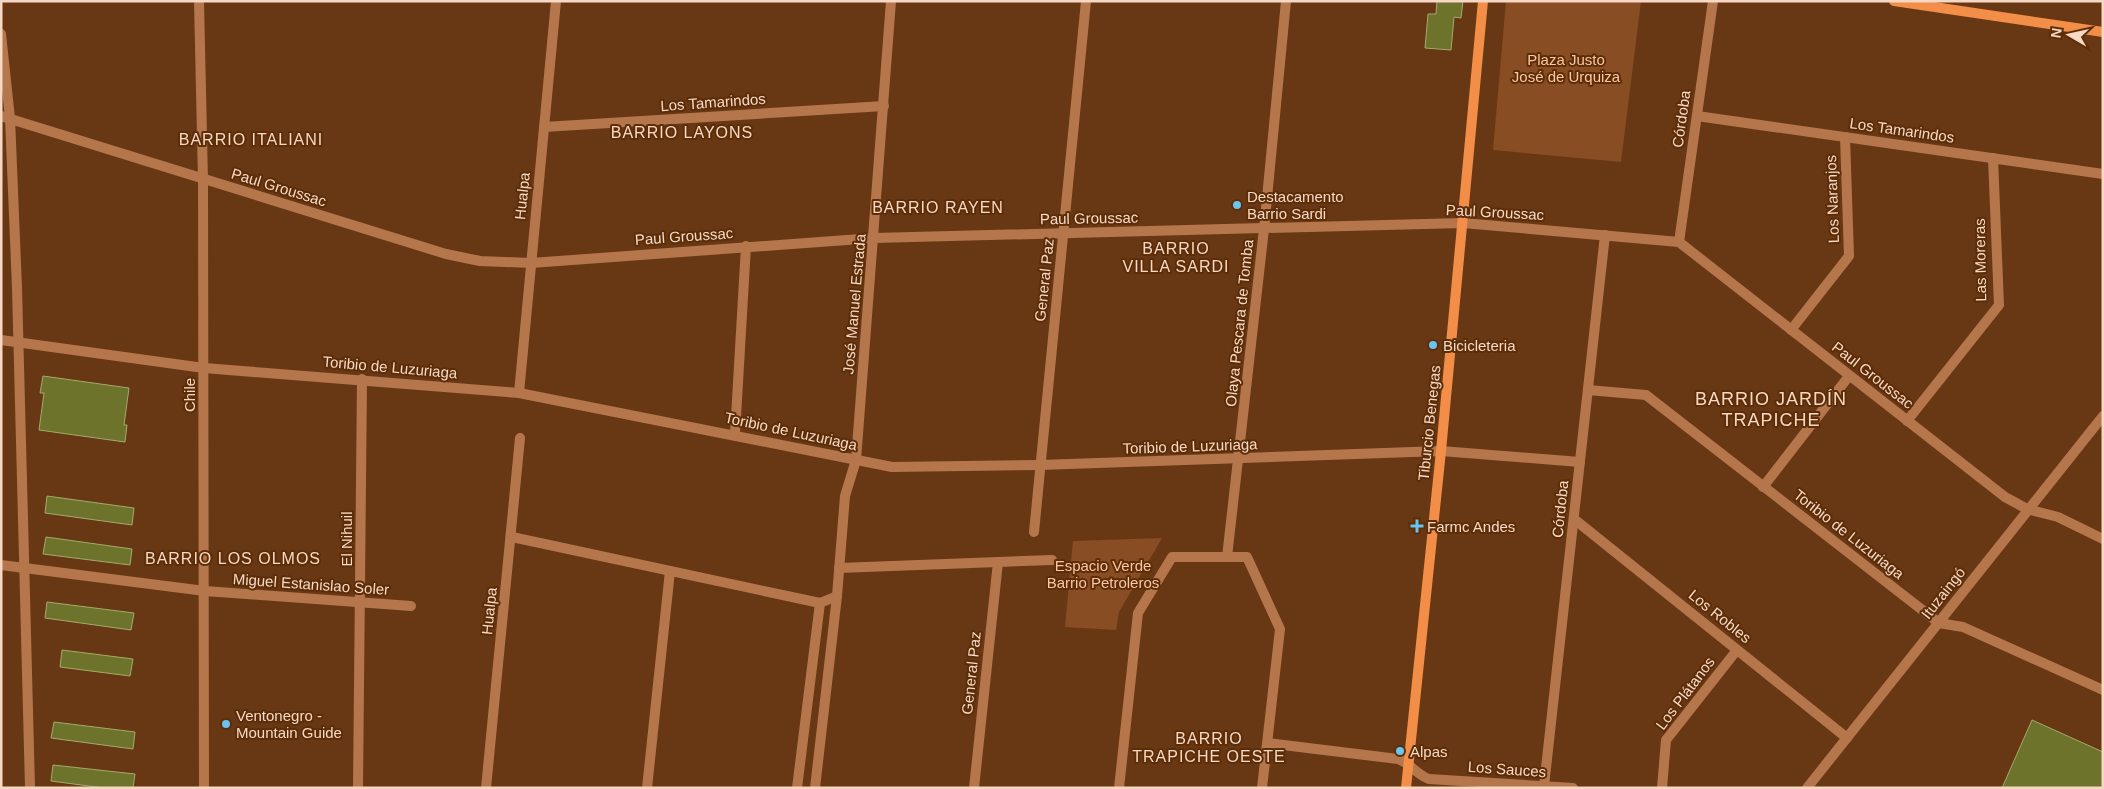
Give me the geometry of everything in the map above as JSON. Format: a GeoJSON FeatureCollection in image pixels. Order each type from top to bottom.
{"type":"FeatureCollection","features":[{"type":"Feature","properties":{"kind":"main road","name":"Tiburcio Benegas"},"geometry":{"type":"LineString","coordinates":[[1406,788],[1441,451],[1483,1]]}},
{"type":"Feature","properties":{"kind":"main road"},"geometry":{"type":"LineString","coordinates":[[1894,1],[1923,3],[2103,32]]}},
{"type":"Feature","properties":{"kind":"street","name":"Chile"},"geometry":{"type":"LineString","coordinates":[[199,1],[203,180],[204,788]]}},
{"type":"Feature","properties":{"kind":"street","name":"Hualpa"},"geometry":{"type":"LineString","coordinates":[[519,393],[556,1]]}},
{"type":"Feature","properties":{"kind":"street","name":"José Manuel Estrada"},"geometry":{"type":"LineString","coordinates":[[839,568],[845,496],[856,460],[891,1]]}},
{"type":"Feature","properties":{"kind":"street","name":"General Paz"},"geometry":{"type":"LineString","coordinates":[[1034,532],[1086,1]]}},
{"type":"Feature","properties":{"kind":"street","name":"Olaya Pescara de Tomba"},"geometry":{"type":"LineString","coordinates":[[1227,557],[1264,230],[1286,1]]}},
{"type":"Feature","properties":{"kind":"street","name":"Córdoba"},"geometry":{"type":"LineString","coordinates":[[1679,242],[1713,1]]}},
{"type":"Feature","properties":{"kind":"street"},"geometry":{"type":"LineString","coordinates":[[1,34],[18,343],[30,788]]}},
{"type":"Feature","properties":{"kind":"street","name":"Los Tamarindos"},"geometry":{"type":"LineString","coordinates":[[544,127],[884,106]]}},
{"type":"Feature","properties":{"kind":"street","name":"Los Tamarindos"},"geometry":{"type":"LineString","coordinates":[[1697,116],[2103,174]]}},
{"type":"Feature","properties":{"kind":"street","name":"Paul Groussac"},"geometry":{"type":"LineString","coordinates":[[6,117],[203,180],[453,256],[480,261],[530,263],[874,238],[1264,230],[1463,223],[1679,242],[2005,498],[2027,509],[2058,517],[2103,539]]}},
{"type":"Feature","properties":{"kind":"street","name":"Los Naranjos"},"geometry":{"type":"LineString","coordinates":[[1791,330],[1849,256],[1845,137]]}},
{"type":"Feature","properties":{"kind":"street","name":"Las Moreras"},"geometry":{"type":"LineString","coordinates":[[1907,422],[1999,306],[1993,158]]}},
{"type":"Feature","properties":{"kind":"street","name":"Córdoba"},"geometry":{"type":"LineString","coordinates":[[1544,786],[1605,236]]}},
{"type":"Feature","properties":{"kind":"street"},"geometry":{"type":"LineString","coordinates":[[735,434],[746,246]]}},
{"type":"Feature","properties":{"kind":"street","name":"Toribio de Luzuriaga"},"geometry":{"type":"LineString","coordinates":[[1,340],[204,368],[519,393],[735,434],[892,467],[1239,460],[1441,451],[1580,462]]}},
{"type":"Feature","properties":{"kind":"street"},"geometry":{"type":"LineString","coordinates":[[1764,487],[1849,376]]}},
{"type":"Feature","properties":{"kind":"street","name":"El Nihuil"},"geometry":{"type":"LineString","coordinates":[[358,788],[362,380]]}},
{"type":"Feature","properties":{"kind":"street","name":"Toribio de Luzuriaga"},"geometry":{"type":"LineString","coordinates":[[1588,390],[1646,395],[1939,623],[1963,627],[2103,690]]}},
{"type":"Feature","properties":{"kind":"street","name":"Ituzaingó"},"geometry":{"type":"LineString","coordinates":[[1807,788],[2027,509],[2103,416]]}},
{"type":"Feature","properties":{"kind":"street","name":"Hualpa"},"geometry":{"type":"LineString","coordinates":[[486,788],[512,537],[520,438]]}},
{"type":"Feature","properties":{"kind":"street","name":"Los Robles"},"geometry":{"type":"LineString","coordinates":[[1574,519],[1847,738]]}},
{"type":"Feature","properties":{"kind":"street"},"geometry":{"type":"LineString","coordinates":[[512,537],[820,603],[837,596]]}},
{"type":"Feature","properties":{"kind":"street"},"geometry":{"type":"LineString","coordinates":[[1118,788],[1138,613],[1172,557],[1247,557],[1280,629],[1262,788]]}},
{"type":"Feature","properties":{"kind":"street"},"geometry":{"type":"LineString","coordinates":[[815,788],[839,568],[1052,560]]}},
{"type":"Feature","properties":{"kind":"street","name":"General Paz"},"geometry":{"type":"LineString","coordinates":[[974,788],[998,562]]}},
{"type":"Feature","properties":{"kind":"street","name":"Miguel Estanislao Soler"},"geometry":{"type":"LineString","coordinates":[[1,565],[205,591],[411,606]]}},
{"type":"Feature","properties":{"kind":"street"},"geometry":{"type":"LineString","coordinates":[[648,788],[670,571]]}},
{"type":"Feature","properties":{"kind":"street"},"geometry":{"type":"LineString","coordinates":[[797,788],[820,603]]}},
{"type":"Feature","properties":{"kind":"street","name":"Los Plátanos"},"geometry":{"type":"LineString","coordinates":[[1662,788],[1666,740],[1737,650]]}},
{"type":"Feature","properties":{"kind":"street","name":"Los Sauces"},"geometry":{"type":"LineString","coordinates":[[1267,743],[1387,756],[1409,764],[1429,779],[1573,788]]}},
{"type":"Feature","properties":{"kind":"green space","name":"Plaza Justo José de Urquiza"},"geometry":{"type":"Polygon","coordinates":[[[1506,1],[1641,1],[1621,162],[1493,150],[1506,1]]]}},
{"type":"Feature","properties":{"kind":"green space","name":"Espacio Verde Barrio Petroleros"},"geometry":{"type":"Polygon","coordinates":[[[1162,538],[1119,612],[1116,630],[1065,627],[1073,541],[1162,538]]]}},
{"type":"Feature","properties":{"kind":"building"},"geometry":{"type":"Polygon","coordinates":[[[1437,1],[1463,1],[1461,18],[1454,17],[1451,50],[1425,48],[1428,14],[1436,14],[1437,1]]]}},
{"type":"Feature","properties":{"kind":"building"},"geometry":{"type":"Polygon","coordinates":[[[43,376],[129,388],[124,425],[127,425],[125,442],[39,430],[44,393],[40,393],[43,376]]]}},
{"type":"Feature","properties":{"kind":"building"},"geometry":{"type":"Polygon","coordinates":[[[47,496],[134,508],[132,525],[45,513],[47,496]]]}},
{"type":"Feature","properties":{"kind":"building"},"geometry":{"type":"Polygon","coordinates":[[[46,537],[132,549],[130,565],[43,554],[46,537]]]}},
{"type":"Feature","properties":{"kind":"building"},"geometry":{"type":"Polygon","coordinates":[[[47,602],[134,613],[131,630],[45,618],[47,602]]]}},
{"type":"Feature","properties":{"kind":"building"},"geometry":{"type":"Polygon","coordinates":[[[62,650],[133,659],[130,676],[60,667],[62,650]]]}},
{"type":"Feature","properties":{"kind":"building"},"geometry":{"type":"Polygon","coordinates":[[[2032,720],[2103,752],[2103,788],[2002,788],[2032,720]]]}},
{"type":"Feature","properties":{"kind":"building"},"geometry":{"type":"Polygon","coordinates":[[[54,722],[135,732],[133,749],[51,738],[54,722]]]}},
{"type":"Feature","properties":{"kind":"building"},"geometry":{"type":"Polygon","coordinates":[[[53,765],[135,774],[133,788],[104,788],[51,781],[53,765]]]}},
{"type":"Feature","properties":{"kind":"place","name":"Destacamento Barrio Sardi"},"geometry":{"type":"Point","coordinates":[1237,205]}},
{"type":"Feature","properties":{"kind":"place","name":"Bicicleteria"},"geometry":{"type":"Point","coordinates":[1433,345]}},
{"type":"Feature","properties":{"kind":"place","name":"Farmc Andes"},"geometry":{"type":"Point","coordinates":[1417,526]}},
{"type":"Feature","properties":{"kind":"place","name":"Ventonegro - Mountain Guide"},"geometry":{"type":"Point","coordinates":[226,724]}},
{"type":"Feature","properties":{"kind":"place","name":"Alpas"},"geometry":{"type":"Point","coordinates":[1400,751]}},
{"type":"Feature","properties":{"kind":"district","name":"BARRIO LAYONS"},"geometry":{"type":"Point","coordinates":[682,132]}},
{"type":"Feature","properties":{"kind":"district","name":"BARRIO ITALIANI"},"geometry":{"type":"Point","coordinates":[251,139]}},
{"type":"Feature","properties":{"kind":"district","name":"BARRIO RAYEN"},"geometry":{"type":"Point","coordinates":[938,207]}},
{"type":"Feature","properties":{"kind":"district","name":"BARRIO VILLA SARDI"},"geometry":{"type":"Point","coordinates":[1176,257]}},
{"type":"Feature","properties":{"kind":"district","name":"BARRIO JARDÍN TRAPICHE"},"geometry":{"type":"Point","coordinates":[1771,409]}},
{"type":"Feature","properties":{"kind":"district","name":"BARRIO LOS OLMOS"},"geometry":{"type":"Point","coordinates":[233,558]}},
{"type":"Feature","properties":{"kind":"district","name":"BARRIO TRAPICHE OESTE"},"geometry":{"type":"Point","coordinates":[1209,747]}}]}
